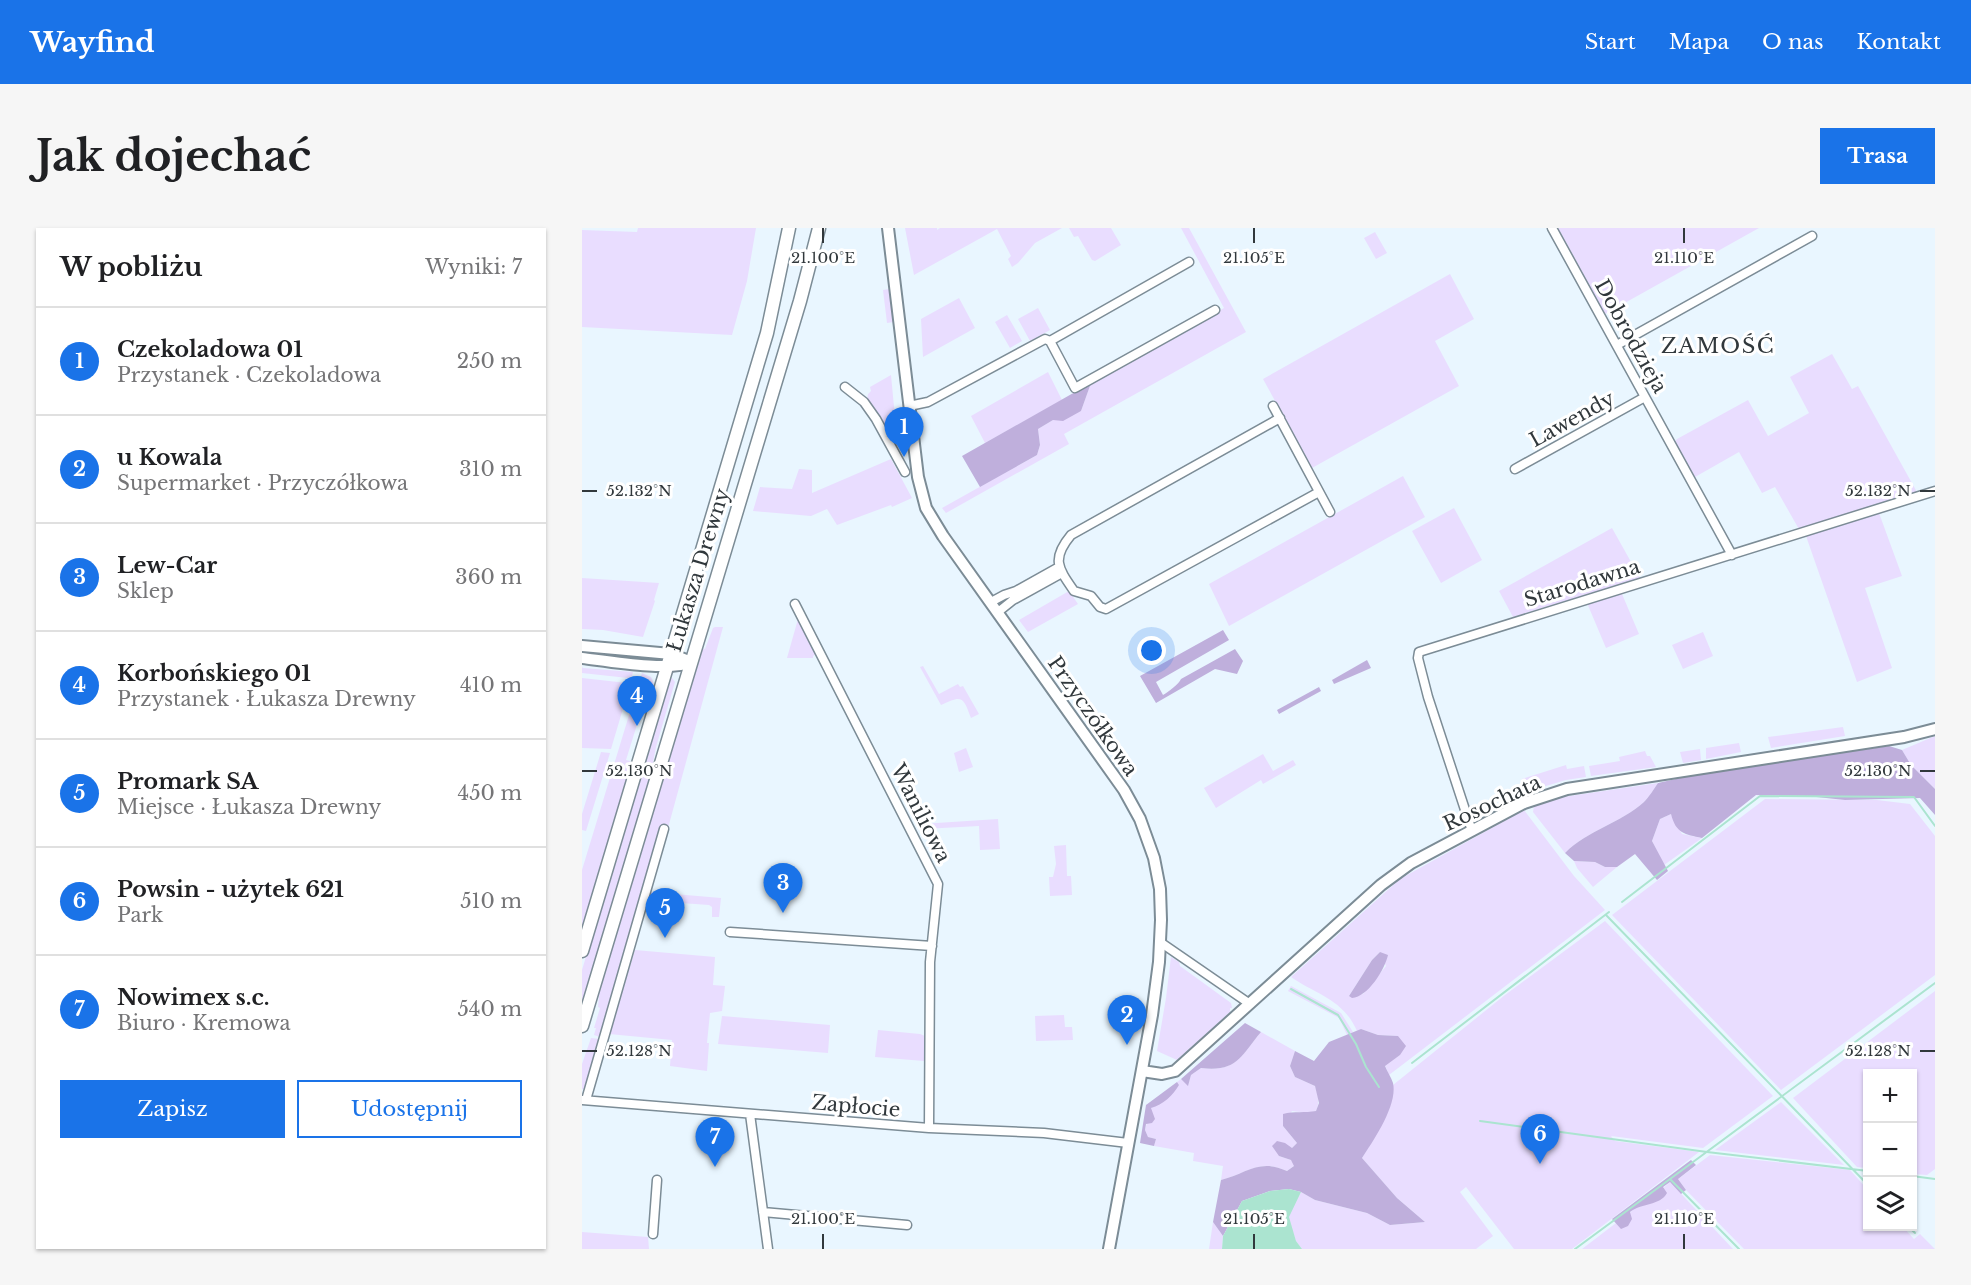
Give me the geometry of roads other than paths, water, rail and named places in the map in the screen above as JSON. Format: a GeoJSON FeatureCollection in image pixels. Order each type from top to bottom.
{"type":"FeatureCollection","features":[{"type":"Feature","properties":{"kind":"main road","name":"Łukasza Drewny"},"geometry":{"type":"LineString","coordinates":[[582,951],[767,333],[789,228]]}},
{"type":"Feature","properties":{"kind":"main road","name":"Łukasza Drewny"},"geometry":{"type":"LineString","coordinates":[[582,1026],[806,281],[819,228]]}},
{"type":"Feature","properties":{"kind":"street","name":"Przyczółkowa"},"geometry":{"type":"LineString","coordinates":[[888,228],[912,432],[926,508],[943,536],[1124,790],[1140,819],[1158,874],[1161,904],[1156,988],[1109,1249]]}},
{"type":"Feature","properties":{"kind":"street","name":"Dobrodzieja"},"geometry":{"type":"LineString","coordinates":[[1552,228],[1732,555]]}},
{"type":"Feature","properties":{"kind":"street"},"geometry":{"type":"LineString","coordinates":[[1617,345],[1812,236]]}},
{"type":"Feature","properties":{"kind":"street"},"geometry":{"type":"LineString","coordinates":[[909,406],[928,402],[1042,339],[1050,341],[1189,262]]}},
{"type":"Feature","properties":{"kind":"street"},"geometry":{"type":"LineString","coordinates":[[1050,341],[1075,388],[1215,310]]}},
{"type":"Feature","properties":{"kind":"street"},"geometry":{"type":"LineString","coordinates":[[845,387],[864,402],[905,472]]}},
{"type":"Feature","properties":{"kind":"street","name":"Lawendy"},"geometry":{"type":"LineString","coordinates":[[1515,469],[1645,397]]}},
{"type":"Feature","properties":{"kind":"street"},"geometry":{"type":"LineString","coordinates":[[1273,406],[1330,512]]}},
{"type":"Feature","properties":{"kind":"street"},"geometry":{"type":"LineString","coordinates":[[1280,418],[1071,535],[1059,556],[1061,570],[1074,591],[1091,596],[1104,608],[1110,608],[1319,492]]}},
{"type":"Feature","properties":{"kind":"street"},"geometry":{"type":"LineString","coordinates":[[884,433],[912,432]]}},
{"type":"Feature","properties":{"kind":"street","name":"Starodawna"},"geometry":{"type":"LineString","coordinates":[[1472,831],[1428,697],[1418,658],[1419,652],[1935,491]]}},
{"type":"Feature","properties":{"kind":"street"},"geometry":{"type":"LineString","coordinates":[[991,602],[1061,570]]}},
{"type":"Feature","properties":{"kind":"street"},"geometry":{"type":"LineString","coordinates":[[998,612],[1061,570]]}},
{"type":"Feature","properties":{"kind":"street","name":"Waniliowa"},"geometry":{"type":"LineString","coordinates":[[795,604],[923,860],[938,884],[932,946],[929,1128]]}},
{"type":"Feature","properties":{"kind":"street"},"geometry":{"type":"LineString","coordinates":[[582,646],[669,661]]}},
{"type":"Feature","properties":{"kind":"street"},"geometry":{"type":"LineString","coordinates":[[582,658],[691,662]]}},
{"type":"Feature","properties":{"kind":"street","name":"Rosochata"},"geometry":{"type":"LineString","coordinates":[[1142,1071],[1162,1074],[1175,1071],[1381,885],[1411,863],[1524,803],[1567,789],[1904,737],[1935,729]]}},
{"type":"Feature","properties":{"kind":"street"},"geometry":{"type":"LineString","coordinates":[[584,1100],[664,829]]}},
{"type":"Feature","properties":{"kind":"street"},"geometry":{"type":"LineString","coordinates":[[730,932],[932,946]]}},
{"type":"Feature","properties":{"kind":"street"},"geometry":{"type":"LineString","coordinates":[[1160,942],[1250,1004]]}},
{"type":"Feature","properties":{"kind":"street","name":"Zapłocie"},"geometry":{"type":"LineString","coordinates":[[584,1100],[929,1128],[1044,1133],[1128,1143]]}},
{"type":"Feature","properties":{"kind":"street"},"geometry":{"type":"LineString","coordinates":[[750,1114],[768,1249]]}},
{"type":"Feature","properties":{"kind":"street"},"geometry":{"type":"LineString","coordinates":[[653,1234],[657,1180]]}},
{"type":"Feature","properties":{"kind":"street"},"geometry":{"type":"LineString","coordinates":[[763,1212],[907,1225]]}},
{"type":"Feature","properties":{"kind":"waterway"},"geometry":{"type":"LineString","coordinates":[[1622,902],[1760,796],[1914,797],[1935,826]]}},
{"type":"Feature","properties":{"kind":"waterway"},"geometry":{"type":"LineString","coordinates":[[1412,1063],[1609,912]]}},
{"type":"Feature","properties":{"kind":"waterway"},"geometry":{"type":"LineString","coordinates":[[1606,915],[1863,1180]]}},
{"type":"Feature","properties":{"kind":"waterway"},"geometry":{"type":"LineString","coordinates":[[1739,1249],[1670,1179],[1935,983]]}},
{"type":"Feature","properties":{"kind":"waterway"},"geometry":{"type":"LineString","coordinates":[[1291,989],[1338,1015],[1379,1087]]}},
{"type":"Feature","properties":{"kind":"waterway"},"geometry":{"type":"LineString","coordinates":[[1480,1121],[1863,1170]]}},
{"type":"Feature","properties":{"kind":"waterway"},"geometry":{"type":"LineString","coordinates":[[1917,1177],[1935,1179]]}},
{"type":"Feature","properties":{"kind":"waterway"},"geometry":{"type":"LineString","coordinates":[[1575,1249],[1670,1179]]}},
{"type":"Feature","properties":{"kind":"place","name":"Czekoladowa 01"},"geometry":{"type":"Point","coordinates":[904,457]}},
{"type":"Feature","properties":{"kind":"place","name":"Korbońskiego 01"},"geometry":{"type":"Point","coordinates":[637,726]}},
{"type":"Feature","properties":{"kind":"place","name":"Lew-Car"},"geometry":{"type":"Point","coordinates":[783,913]}},
{"type":"Feature","properties":{"kind":"place","name":"Promark SA"},"geometry":{"type":"Point","coordinates":[665,938]}},
{"type":"Feature","properties":{"kind":"place","name":"u Kowala"},"geometry":{"type":"Point","coordinates":[1127,1045]}},
{"type":"Feature","properties":{"kind":"place","name":"Powsin - użytek 621"},"geometry":{"type":"Point","coordinates":[1540,1164]}},
{"type":"Feature","properties":{"kind":"place","name":"Nowimex s.c."},"geometry":{"type":"Point","coordinates":[715,1167]}},
{"type":"Feature","properties":{"kind":"district","name":"ZAMOŚĆ"},"geometry":{"type":"Point","coordinates":[1718,346]}}]}
